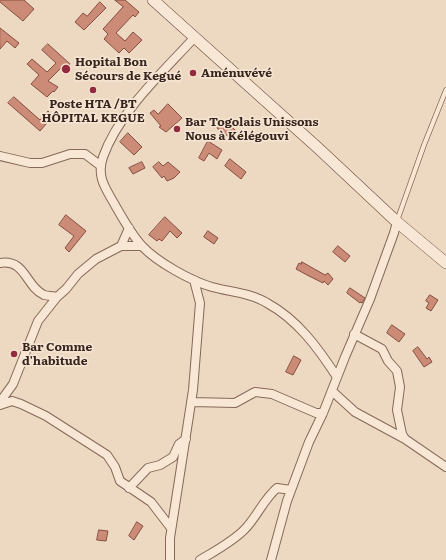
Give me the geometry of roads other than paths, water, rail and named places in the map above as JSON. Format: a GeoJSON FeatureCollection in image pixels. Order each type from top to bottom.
{"type":"FeatureCollection","features":[{"type":"Feature","properties":{"kind":"main road"},"geometry":{"type":"LineString","coordinates":[[153,0],[318,148],[397,222],[446,263]]}},
{"type":"Feature","properties":{"kind":"street"},"geometry":{"type":"LineString","coordinates":[[194,38],[144,94],[120,124],[102,159],[100,174],[104,186],[129,228],[142,246],[157,258],[194,280],[211,287],[257,298],[281,311],[303,331],[321,352],[337,377]]}},
{"type":"Feature","properties":{"kind":"street"},"geometry":{"type":"LineString","coordinates":[[0,156],[30,163],[42,163],[70,154],[85,154],[101,166]]}},
{"type":"Feature","properties":{"kind":"street"},"geometry":{"type":"LineString","coordinates":[[271,560],[291,490],[309,442],[323,413],[370,298],[397,222]]}},
{"type":"Feature","properties":{"kind":"street"},"geometry":{"type":"LineString","coordinates":[[121,246],[129,228]]}},
{"type":"Feature","properties":{"kind":"street"},"geometry":{"type":"LineString","coordinates":[[0,402],[13,384],[38,321],[57,297],[66,289],[78,274],[96,259],[121,246],[142,246]]}},
{"type":"Feature","properties":{"kind":"street"},"geometry":{"type":"LineString","coordinates":[[0,263],[11,262],[18,265],[38,291],[45,295],[57,297]]}},
{"type":"Feature","properties":{"kind":"street"},"geometry":{"type":"LineString","coordinates":[[170,560],[171,528],[192,402],[200,303],[194,280]]}},
{"type":"Feature","properties":{"kind":"street"},"geometry":{"type":"LineString","coordinates":[[354,334],[382,349],[388,361],[397,371],[400,387],[397,410],[402,434],[405,439]]}},
{"type":"Feature","properties":{"kind":"street"},"geometry":{"type":"LineString","coordinates":[[332,391],[355,412],[405,439],[446,467]]}},
{"type":"Feature","properties":{"kind":"street"},"geometry":{"type":"LineString","coordinates":[[192,402],[235,404],[255,392],[272,394],[316,413],[323,413]]}},
{"type":"Feature","properties":{"kind":"street"},"geometry":{"type":"LineString","coordinates":[[0,406],[12,402],[21,404],[46,416],[107,455],[115,467],[120,481],[151,502],[171,528]]}},
{"type":"Feature","properties":{"kind":"street"},"geometry":{"type":"LineString","coordinates":[[129,488],[148,468],[160,465],[173,458],[179,444],[186,439]]}},
{"type":"Feature","properties":{"kind":"street"},"geometry":{"type":"LineString","coordinates":[[200,560],[230,541],[244,529],[268,496],[277,488],[291,490]]}},
{"type":"Feature","properties":{"kind":"lane"},"geometry":{"type":"LineString","coordinates":[[397,222],[424,145],[446,90]]}},
{"type":"Feature","properties":{"kind":"place","name":"Hopital Bon Sécours de Kegué"},"geometry":{"type":"Point","coordinates":[66,69]}},
{"type":"Feature","properties":{"kind":"place","name":"Aménuvévé"},"geometry":{"type":"Point","coordinates":[193,73]}},
{"type":"Feature","properties":{"kind":"place","name":"Poste HTA /BT HÔPITAL KEGUE"},"geometry":{"type":"Point","coordinates":[93,90]}},
{"type":"Feature","properties":{"kind":"place","name":"Bar Togolais Unissons Nous à Kélégouvi"},"geometry":{"type":"Point","coordinates":[177,129]}},
{"type":"Feature","properties":{"kind":"place","name":"Bar Comme d'habitude"},"geometry":{"type":"Point","coordinates":[14,354]}}]}
